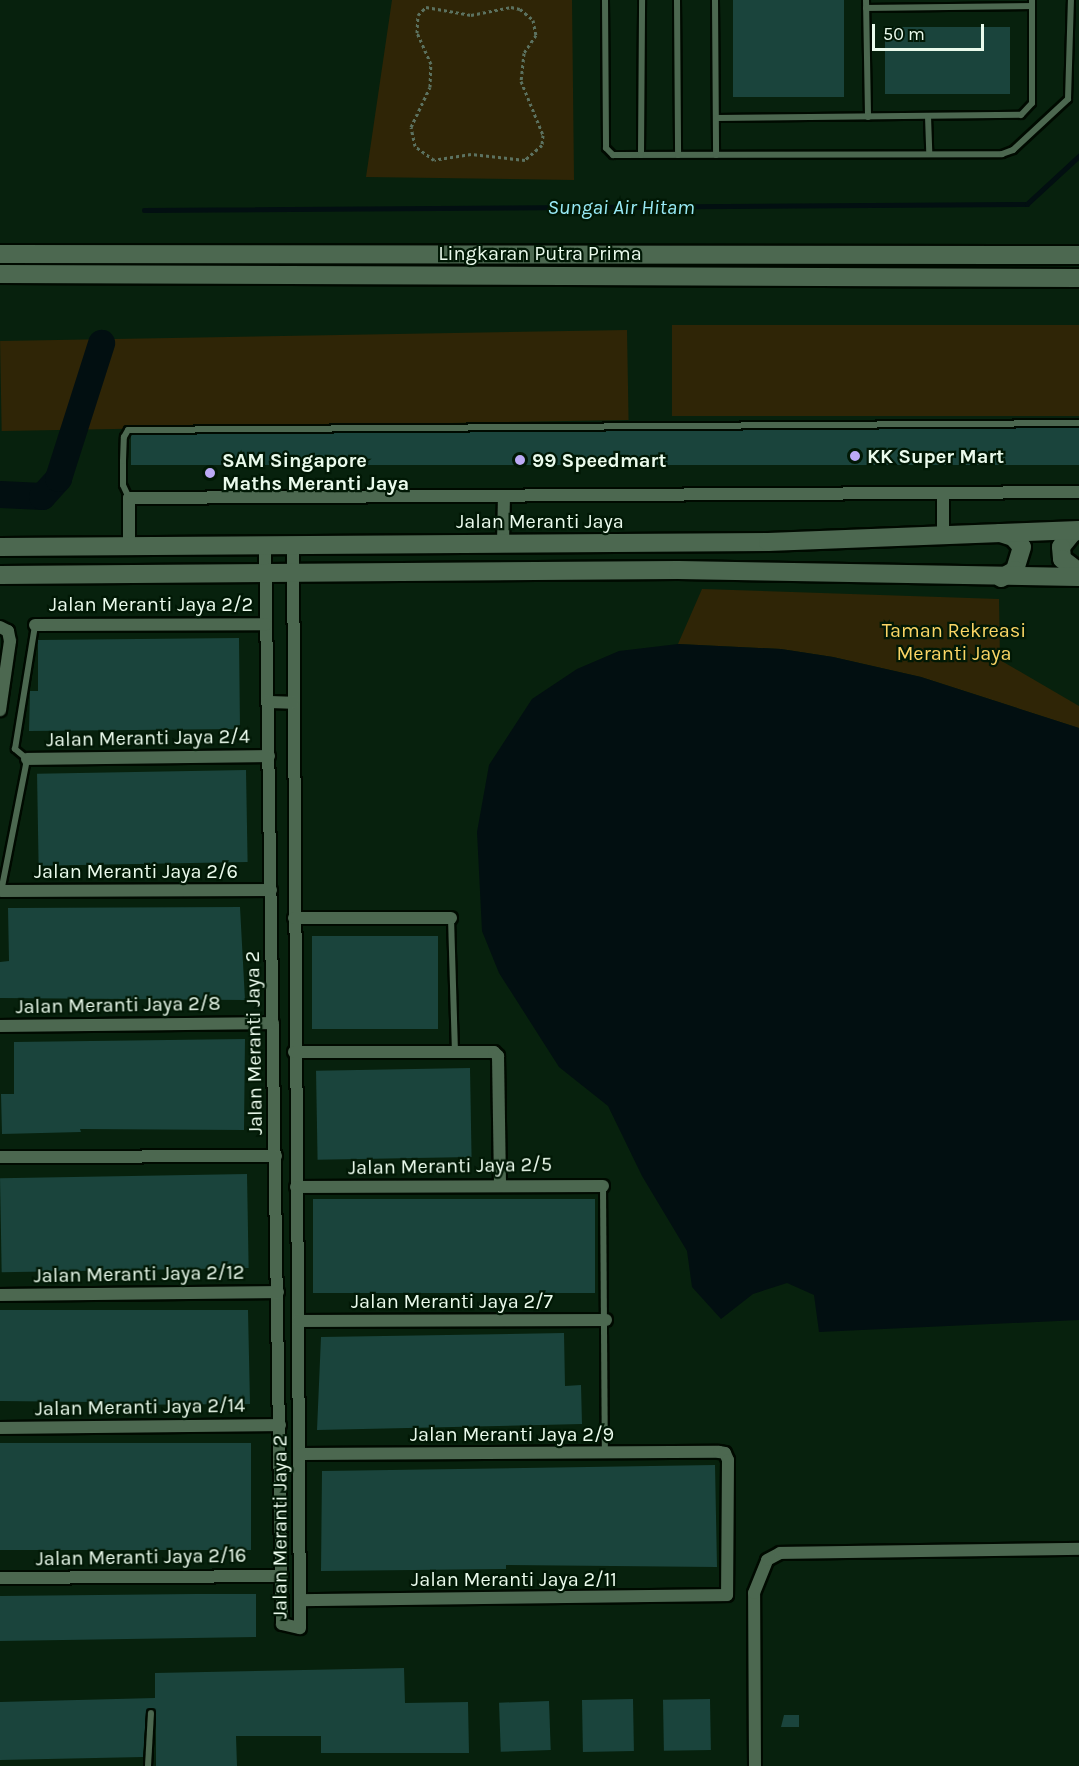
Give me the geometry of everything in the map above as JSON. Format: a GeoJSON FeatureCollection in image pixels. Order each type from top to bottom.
{"type":"FeatureCollection","features":[{"type":"Feature","properties":{"kind":"street"},"geometry":{"type":"LineString","coordinates":[[1028,255],[1079,245]]}},
{"type":"Feature","properties":{"kind":"street","name":"Lingkaran Putra Prima"},"geometry":{"type":"LineString","coordinates":[[1,253],[1079,255]]}},
{"type":"Feature","properties":{"kind":"street","name":"Lingkaran Putra Prima"},"geometry":{"type":"LineString","coordinates":[[0,274],[1079,278]]}},
{"type":"Feature","properties":{"kind":"street"},"geometry":{"type":"LineString","coordinates":[[129,546],[129,498],[1079,492]]}},
{"type":"Feature","properties":{"kind":"street"},"geometry":{"type":"LineString","coordinates":[[943,493],[943,534]]}},
{"type":"Feature","properties":{"kind":"street"},"geometry":{"type":"LineString","coordinates":[[503,543],[504,496]]}},
{"type":"Feature","properties":{"kind":"street"},"geometry":{"type":"LineString","coordinates":[[1079,531],[1073,532],[1062,547],[1062,559],[1079,572]]}},
{"type":"Feature","properties":{"kind":"street","name":"Jalan Meranti Jaya"},"geometry":{"type":"LineString","coordinates":[[0,547],[768,542],[998,532],[1079,531]]}},
{"type":"Feature","properties":{"kind":"street"},"geometry":{"type":"LineString","coordinates":[[998,532],[1013,537],[1022,547],[1014,570],[1001,578]]}},
{"type":"Feature","properties":{"kind":"street","name":"Jalan Meranti Jaya 2"},"geometry":{"type":"LineString","coordinates":[[265,545],[282,1624],[287,1628],[300,1628],[302,1600],[294,1052],[293,545]]}},
{"type":"Feature","properties":{"kind":"street"},"geometry":{"type":"LineString","coordinates":[[0,574],[678,570],[1079,578]]}},
{"type":"Feature","properties":{"kind":"street","name":"Jalan Meranti Jaya 2/2"},"geometry":{"type":"LineString","coordinates":[[35,625],[266,624]]}},
{"type":"Feature","properties":{"kind":"street"},"geometry":{"type":"LineString","coordinates":[[0,710],[10,640],[4,629]]}},
{"type":"Feature","properties":{"kind":"street"},"geometry":{"type":"LineString","coordinates":[[268,702],[293,703]]}},
{"type":"Feature","properties":{"kind":"street","name":"Jalan Meranti Jaya 2/4"},"geometry":{"type":"LineString","coordinates":[[27,759],[269,756]]}},
{"type":"Feature","properties":{"kind":"street","name":"Jalan Meranti Jaya 2/6"},"geometry":{"type":"LineString","coordinates":[[1,891],[271,890]]}},
{"type":"Feature","properties":{"kind":"street"},"geometry":{"type":"LineString","coordinates":[[294,918],[451,918]]}},
{"type":"Feature","properties":{"kind":"street"},"geometry":{"type":"LineString","coordinates":[[272,960],[294,960]]}},
{"type":"Feature","properties":{"kind":"street","name":"Jalan Meranti Jaya 2/8"},"geometry":{"type":"LineString","coordinates":[[0,1026],[273,1023]]}},
{"type":"Feature","properties":{"kind":"street"},"geometry":{"type":"LineString","coordinates":[[294,1052],[494,1052],[498,1056],[500,1186]]}},
{"type":"Feature","properties":{"kind":"street"},"geometry":{"type":"LineString","coordinates":[[0,1157],[276,1156]]}},
{"type":"Feature","properties":{"kind":"street","name":"Jalan Meranti Jaya 2/5"},"geometry":{"type":"LineString","coordinates":[[296,1187],[603,1186]]}},
{"type":"Feature","properties":{"kind":"street"},"geometry":{"type":"LineString","coordinates":[[277,1223],[297,1223]]}},
{"type":"Feature","properties":{"kind":"street","name":"Jalan Meranti Jaya 2/12"},"geometry":{"type":"LineString","coordinates":[[0,1295],[278,1292]]}},
{"type":"Feature","properties":{"kind":"street","name":"Jalan Meranti Jaya 2/7"},"geometry":{"type":"LineString","coordinates":[[298,1321],[606,1320]]}},
{"type":"Feature","properties":{"kind":"street","name":"Jalan Meranti Jaya 2/14"},"geometry":{"type":"LineString","coordinates":[[0,1428],[280,1425]]}},
{"type":"Feature","properties":{"kind":"street","name":"Jalan Meranti Jaya 2/9"},"geometry":{"type":"LineString","coordinates":[[300,1454],[725,1453],[729,1460],[727,1596]]}},
{"type":"Feature","properties":{"kind":"street"},"geometry":{"type":"LineString","coordinates":[[755,1766],[754,1593],[767,1560],[780,1553],[1079,1549]]}},
{"type":"Feature","properties":{"kind":"street","name":"Jalan Meranti Jaya 2/16"},"geometry":{"type":"LineString","coordinates":[[0,1578],[282,1575]]}},
{"type":"Feature","properties":{"kind":"street","name":"Jalan Meranti Jaya 2/11"},"geometry":{"type":"LineString","coordinates":[[302,1600],[727,1596]]}},
{"type":"Feature","properties":{"kind":"lane"},"geometry":{"type":"LineString","coordinates":[[605,0],[606,148],[613,155],[1002,154],[1013,150],[1068,99],[1071,0]]}},
{"type":"Feature","properties":{"kind":"lane"},"geometry":{"type":"LineString","coordinates":[[641,155],[642,0]]}},
{"type":"Feature","properties":{"kind":"lane"},"geometry":{"type":"LineString","coordinates":[[677,0],[678,155]]}},
{"type":"Feature","properties":{"kind":"lane"},"geometry":{"type":"LineString","coordinates":[[715,0],[716,155]]}},
{"type":"Feature","properties":{"kind":"lane"},"geometry":{"type":"LineString","coordinates":[[866,0],[868,117]]}},
{"type":"Feature","properties":{"kind":"lane"},"geometry":{"type":"LineString","coordinates":[[716,118],[1021,115],[1029,110],[1032,3],[866,8]]}},
{"type":"Feature","properties":{"kind":"lane"},"geometry":{"type":"LineString","coordinates":[[928,116],[929,154]]}},
{"type":"Feature","properties":{"kind":"lane"},"geometry":{"type":"LineString","coordinates":[[129,498],[123,485],[123,461],[128,430],[1079,423]]}},
{"type":"Feature","properties":{"kind":"lane"},"geometry":{"type":"LineString","coordinates":[[0,896],[27,759],[15,749],[35,625]]}},
{"type":"Feature","properties":{"kind":"lane"},"geometry":{"type":"LineString","coordinates":[[451,918],[455,1052]]}},
{"type":"Feature","properties":{"kind":"lane"},"geometry":{"type":"LineString","coordinates":[[603,1186],[606,1320],[602,1342],[605,1454]]}},
{"type":"Feature","properties":{"kind":"lane"},"geometry":{"type":"LineString","coordinates":[[148,1766],[151,1713]]}},
{"type":"Feature","properties":{"kind":"path"},"geometry":{"type":"LineString","coordinates":[[426,0],[426,7],[418,15],[417,33],[428,56],[431,75],[427,98],[411,128],[415,146],[434,160],[471,154],[525,160],[542,145],[543,135],[521,81],[524,53],[536,35],[533,20],[520,9],[511,7],[471,15],[426,7]]}},
{"type":"Feature","properties":{"kind":"green space"},"geometry":{"type":"Polygon","coordinates":[[[392,0],[572,0],[574,180],[366,177],[392,0]]]}},
{"type":"Feature","properties":{"kind":"green space"},"geometry":{"type":"Polygon","coordinates":[[[672,325],[1079,325],[1079,416],[672,416],[672,325]]]}},
{"type":"Feature","properties":{"kind":"green space"},"geometry":{"type":"Polygon","coordinates":[[[627,330],[629,420],[2,431],[0,341],[627,330]]]}},
{"type":"Feature","properties":{"kind":"green space","name":"Taman Rekreasi Meranti Jaya"},"geometry":{"type":"Polygon","coordinates":[[[702,589],[999,599],[1000,660],[1079,706],[1079,728],[921,677],[833,657],[781,649],[678,644],[702,589]]]}},
{"type":"Feature","properties":{"kind":"shaded area"},"geometry":{"type":"Polygon","coordinates":[[[678,644],[781,649],[833,657],[921,677],[1079,728],[1079,1320],[819,1332],[814,1295],[787,1283],[753,1294],[721,1319],[692,1287],[687,1251],[642,1176],[608,1106],[559,1067],[499,973],[482,931],[477,832],[489,765],[532,699],[577,669],[619,651],[678,644]]]}},
{"type":"Feature","properties":{"kind":"building"},"geometry":{"type":"Polygon","coordinates":[[[733,0],[844,0],[844,97],[733,97],[733,0]]]}},
{"type":"Feature","properties":{"kind":"building"},"geometry":{"type":"Polygon","coordinates":[[[885,27],[1010,27],[1010,94],[885,94],[885,27]]]}},
{"type":"Feature","properties":{"kind":"building"},"geometry":{"type":"Polygon","coordinates":[[[131,428],[1079,428],[1079,465],[131,465],[131,428]]]}},
{"type":"Feature","properties":{"kind":"building"},"geometry":{"type":"Polygon","coordinates":[[[239,638],[240,729],[29,731],[30,691],[38,691],[38,640],[239,638]]]}},
{"type":"Feature","properties":{"kind":"building"},"geometry":{"type":"Polygon","coordinates":[[[246,770],[248,862],[39,866],[37,774],[246,770]]]}},
{"type":"Feature","properties":{"kind":"building"},"geometry":{"type":"Polygon","coordinates":[[[240,907],[245,1000],[0,998],[0,962],[9,961],[8,908],[240,907]]]}},
{"type":"Feature","properties":{"kind":"building"},"geometry":{"type":"Polygon","coordinates":[[[312,936],[438,936],[438,1029],[312,1029],[312,936]]]}},
{"type":"Feature","properties":{"kind":"building"},"geometry":{"type":"Polygon","coordinates":[[[245,1039],[244,1130],[80,1129],[81,1132],[2,1134],[1,1094],[14,1094],[14,1042],[245,1039]]]}},
{"type":"Feature","properties":{"kind":"building"},"geometry":{"type":"Polygon","coordinates":[[[470,1068],[472,1157],[318,1160],[316,1071],[470,1068]]]}},
{"type":"Feature","properties":{"kind":"building"},"geometry":{"type":"Polygon","coordinates":[[[247,1174],[249,1268],[2,1272],[0,1178],[247,1174]]]}},
{"type":"Feature","properties":{"kind":"building"},"geometry":{"type":"Polygon","coordinates":[[[313,1199],[595,1199],[595,1293],[313,1293],[313,1199]]]}},
{"type":"Feature","properties":{"kind":"building"},"geometry":{"type":"Polygon","coordinates":[[[0,1310],[248,1310],[250,1404],[95,1405],[95,1402],[0,1401],[0,1310]]]}},
{"type":"Feature","properties":{"kind":"building"},"geometry":{"type":"Polygon","coordinates":[[[564,1333],[565,1386],[581,1385],[582,1424],[317,1430],[321,1337],[564,1333]]]}},
{"type":"Feature","properties":{"kind":"building"},"geometry":{"type":"Polygon","coordinates":[[[0,1443],[251,1443],[251,1550],[0,1550],[0,1443]]]}},
{"type":"Feature","properties":{"kind":"building"},"geometry":{"type":"Polygon","coordinates":[[[715,1465],[717,1567],[506,1565],[506,1569],[321,1571],[322,1471],[715,1465]]]}},
{"type":"Feature","properties":{"kind":"building"},"geometry":{"type":"Polygon","coordinates":[[[256,1594],[256,1637],[0,1641],[0,1596],[256,1594]]]}},
{"type":"Feature","properties":{"kind":"building"},"geometry":{"type":"Polygon","coordinates":[[[404,1668],[405,1703],[468,1702],[469,1753],[321,1753],[321,1736],[236,1736],[237,1766],[156,1766],[156,1713],[151,1708],[146,1713],[143,1757],[0,1760],[0,1702],[155,1698],[155,1673],[404,1668]]]}},
{"type":"Feature","properties":{"kind":"building"},"geometry":{"type":"Polygon","coordinates":[[[633,1699],[634,1751],[583,1752],[582,1700],[633,1699]]]}},
{"type":"Feature","properties":{"kind":"building"},"geometry":{"type":"Polygon","coordinates":[[[710,1699],[711,1750],[664,1751],[663,1700],[710,1699]]]}},
{"type":"Feature","properties":{"kind":"building"},"geometry":{"type":"Polygon","coordinates":[[[549,1701],[551,1750],[501,1752],[499,1703],[549,1701]]]}},
{"type":"Feature","properties":{"kind":"building"},"geometry":{"type":"Polygon","coordinates":[[[784,1715],[799,1715],[799,1727],[781,1727],[784,1715]]]}},
{"type":"Feature","properties":{"kind":"waterway","name":"Sungai Air Hitam"},"geometry":{"type":"LineString","coordinates":[[144,210],[1027,204],[1079,156]]}},
{"type":"Feature","properties":{"kind":"waterway","name":"Sungai Air Hitam"},"geometry":{"type":"LineString","coordinates":[[0,494],[42,496],[58,478],[101,343]]}},
{"type":"Feature","properties":{"kind":"place","name":"KK Super Mart"},"geometry":{"type":"Point","coordinates":[855,456]}},
{"type":"Feature","properties":{"kind":"place","name":"99 Speedmart"},"geometry":{"type":"Point","coordinates":[520,460]}},
{"type":"Feature","properties":{"kind":"place","name":"SAM Singapore Maths Meranti Jaya"},"geometry":{"type":"Point","coordinates":[210,473]}}]}
